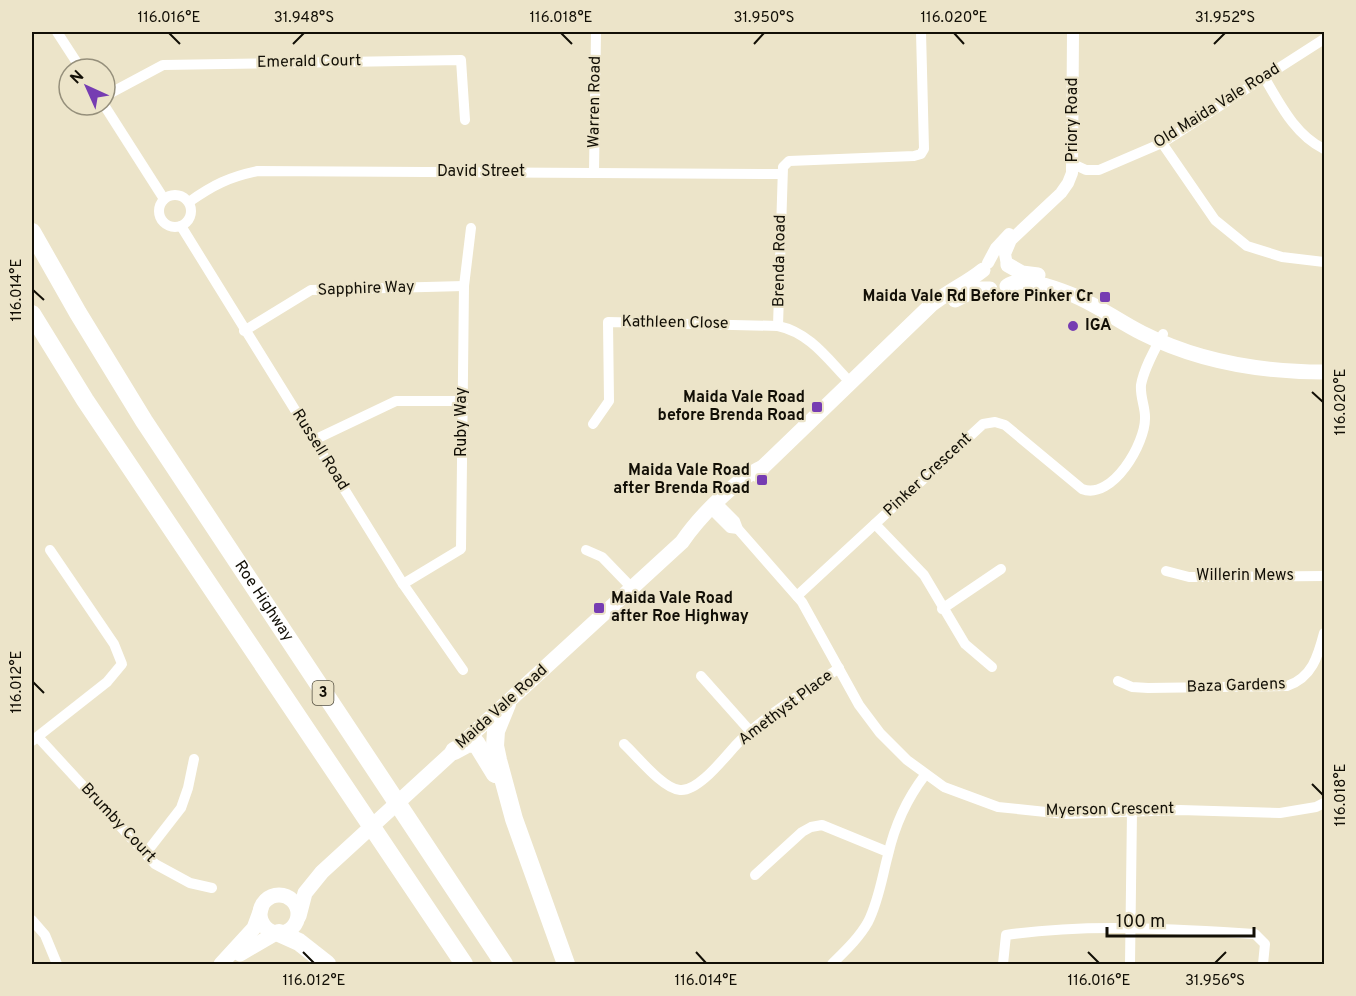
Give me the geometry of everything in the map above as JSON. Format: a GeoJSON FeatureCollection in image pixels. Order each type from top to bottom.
{"type":"FeatureCollection","features":[{"type":"Feature","properties":{"kind":"highway"},"geometry":{"type":"LineString","coordinates":[[32,218],[144,421]]}},
{"type":"Feature","properties":{"kind":"highway","name":"Roe Highway"},"geometry":{"type":"LineString","coordinates":[[32,232],[144,421],[504,964]]}},
{"type":"Feature","properties":{"kind":"highway","name":"3"},"geometry":{"type":"LineString","coordinates":[[32,314],[85,400],[464,964]]}},
{"type":"Feature","properties":{"kind":"highway"},"geometry":{"type":"LineString","coordinates":[[507,704],[495,739],[505,793],[566,964]]}},
{"type":"Feature","properties":{"kind":"highway"},"geometry":{"type":"LineString","coordinates":[[454,751],[471,742],[478,744],[505,793]]}},
{"type":"Feature","properties":{"kind":"highway"},"geometry":{"type":"LineString","coordinates":[[278,933],[299,942],[327,964]]}},
{"type":"Feature","properties":{"kind":"main road"},"geometry":{"type":"LineString","coordinates":[[1161,338],[1075,285],[1058,279],[1022,273],[998,261],[986,266],[983,283],[990,289],[1001,290],[1013,283],[1027,282],[1065,292],[1161,338],[1211,361],[1276,371],[1324,372]]}},
{"type":"Feature","properties":{"kind":"main road"},"geometry":{"type":"LineString","coordinates":[[1007,265],[1011,274],[1007,286]]}},
{"type":"Feature","properties":{"kind":"main road","name":"Maida Vale Road"},"geometry":{"type":"LineString","coordinates":[[274,895],[300,887],[337,859],[682,542],[690,530],[717,509],[748,474],[763,467],[931,305],[967,282],[986,266]]}},
{"type":"Feature","properties":{"kind":"main road","name":"Maida Vale Road"},"geometry":{"type":"LineString","coordinates":[[880,355],[946,304],[972,291],[990,289]]}},
{"type":"Feature","properties":{"kind":"main road","name":"Maida Vale Road"},"geometry":{"type":"LineString","coordinates":[[298,916],[305,894],[322,872]]}},
{"type":"Feature","properties":{"kind":"main road"},"geometry":{"type":"LineString","coordinates":[[221,964],[254,928],[263,903],[274,895],[281,894],[293,900],[298,910],[293,927],[244,950],[227,964]]}},
{"type":"Feature","properties":{"kind":"main road"},"geometry":{"type":"LineString","coordinates":[[261,909],[262,922],[266,927],[278,933]]}},
{"type":"Feature","properties":{"kind":"street"},"geometry":{"type":"LineString","coordinates":[[57,32],[73,57]]}},
{"type":"Feature","properties":{"kind":"street","name":"Warren Road"},"geometry":{"type":"LineString","coordinates":[[594,172],[596,32]]}},
{"type":"Feature","properties":{"kind":"street"},"geometry":{"type":"LineString","coordinates":[[782,174],[783,167],[789,161],[921,154],[924,149],[921,32]]}},
{"type":"Feature","properties":{"kind":"street","name":"Priory Road"},"geometry":{"type":"LineString","coordinates":[[1007,265],[1005,254],[1011,240],[1053,201],[1068,183],[1073,164],[1073,32]]}},
{"type":"Feature","properties":{"kind":"street","name":"Old Maida Vale Road"},"geometry":{"type":"LineString","coordinates":[[1073,164],[1086,170],[1099,170],[1162,142],[1324,39]]}},
{"type":"Feature","properties":{"kind":"street","name":"Emerald Court"},"geometry":{"type":"LineString","coordinates":[[117,89],[163,64],[461,60],[465,120]]}},
{"type":"Feature","properties":{"kind":"street"},"geometry":{"type":"LineString","coordinates":[[1264,77],[1292,123],[1306,137],[1324,149]]}},
{"type":"Feature","properties":{"kind":"street"},"geometry":{"type":"LineString","coordinates":[[112,117],[164,199]]}},
{"type":"Feature","properties":{"kind":"street"},"geometry":{"type":"LineString","coordinates":[[1162,142],[1215,220],[1246,246],[1282,257],[1324,262]]}},
{"type":"Feature","properties":{"kind":"street","name":"David Street"},"geometry":{"type":"LineString","coordinates":[[189,202],[212,186],[233,176],[258,171],[782,174]]}},
{"type":"Feature","properties":{"kind":"street","name":"Brenda Road"},"geometry":{"type":"LineString","coordinates":[[782,174],[778,326],[795,331],[815,345],[851,383]]}},
{"type":"Feature","properties":{"kind":"street"},"geometry":{"type":"LineString","coordinates":[[174,195],[189,202],[190,216],[180,226],[170,226],[161,219],[159,209],[164,199],[174,195]]}},
{"type":"Feature","properties":{"kind":"street","name":"Priory Road"},"geometry":{"type":"LineString","coordinates":[[986,266],[996,248],[1010,233],[1053,201]]}},
{"type":"Feature","properties":{"kind":"street","name":"Russell Road"},"geometry":{"type":"LineString","coordinates":[[180,226],[403,584],[463,670]]}},
{"type":"Feature","properties":{"kind":"street","name":"Ruby Way"},"geometry":{"type":"LineString","coordinates":[[403,584],[462,549],[464,286],[471,228]]}},
{"type":"Feature","properties":{"kind":"street","name":"Sapphire Way"},"geometry":{"type":"LineString","coordinates":[[244,331],[311,290],[464,286]]}},
{"type":"Feature","properties":{"kind":"street","name":"Kathleen Close"},"geometry":{"type":"LineString","coordinates":[[592,424],[609,401],[608,322],[778,326]]}},
{"type":"Feature","properties":{"kind":"street","name":"Pinker Crescent"},"geometry":{"type":"LineString","coordinates":[[797,596],[983,424],[995,422],[1005,425],[1082,489],[1093,492],[1106,486],[1128,462],[1137,447],[1145,416],[1141,401],[1141,384],[1161,338]]}},
{"type":"Feature","properties":{"kind":"street"},"geometry":{"type":"LineString","coordinates":[[314,440],[396,401],[462,401]]}},
{"type":"Feature","properties":{"kind":"street","name":"Myerson Crescent"},"geometry":{"type":"LineString","coordinates":[[717,509],[735,521],[738,529],[802,602],[859,705],[880,733],[907,760],[944,788],[998,807],[1065,814],[1180,810],[1280,813],[1316,807],[1324,803]]}},
{"type":"Feature","properties":{"kind":"street"},"geometry":{"type":"LineString","coordinates":[[875,524],[924,575],[942,609],[965,644],[992,667]]}},
{"type":"Feature","properties":{"kind":"street"},"geometry":{"type":"LineString","coordinates":[[34,739],[107,682],[123,663],[114,644],[50,550]]}},
{"type":"Feature","properties":{"kind":"street"},"geometry":{"type":"LineString","coordinates":[[586,550],[602,557],[632,588]]}},
{"type":"Feature","properties":{"kind":"street"},"geometry":{"type":"LineString","coordinates":[[942,609],[1001,569]]}},
{"type":"Feature","properties":{"kind":"street","name":"Willerin Mews"},"geometry":{"type":"LineString","coordinates":[[1166,571],[1190,577],[1324,576]]}},
{"type":"Feature","properties":{"kind":"street","name":"Baza Gardens"},"geometry":{"type":"LineString","coordinates":[[1118,681],[1132,687],[1148,688],[1287,686],[1301,680],[1312,668],[1324,633]]}},
{"type":"Feature","properties":{"kind":"street","name":"Amethyst Place"},"geometry":{"type":"LineString","coordinates":[[624,744],[667,786],[682,791],[690,789],[750,731],[839,668]]}},
{"type":"Feature","properties":{"kind":"street"},"geometry":{"type":"LineString","coordinates":[[701,676],[750,731]]}},
{"type":"Feature","properties":{"kind":"street","name":"Brumby Court"},"geometry":{"type":"LineString","coordinates":[[34,739],[155,864],[190,883],[212,888]]}},
{"type":"Feature","properties":{"kind":"street"},"geometry":{"type":"LineString","coordinates":[[146,853],[181,808],[194,759]]}},
{"type":"Feature","properties":{"kind":"street"},"geometry":{"type":"LineString","coordinates":[[832,964],[851,945],[868,922],[880,891],[888,852],[900,813],[925,775]]}},
{"type":"Feature","properties":{"kind":"street"},"geometry":{"type":"LineString","coordinates":[[1130,964],[1132,811]]}},
{"type":"Feature","properties":{"kind":"street"},"geometry":{"type":"LineString","coordinates":[[755,876],[802,832],[822,825],[888,852]]}},
{"type":"Feature","properties":{"kind":"street"},"geometry":{"type":"LineString","coordinates":[[32,920],[45,935],[57,964]]}},
{"type":"Feature","properties":{"kind":"street"},"geometry":{"type":"LineString","coordinates":[[1003,964],[1006,935],[1130,927],[1255,934],[1265,944],[1263,964]]}},
{"type":"Feature","properties":{"kind":"street"},"geometry":{"type":"LineString","coordinates":[[32,929],[46,949],[51,964]]}},
{"type":"Feature","properties":{"kind":"place","name":"Maida Vale Rd Before Pinker Cr"},"geometry":{"type":"Point","coordinates":[1105,297]}},
{"type":"Feature","properties":{"kind":"place","name":"IGA"},"geometry":{"type":"Point","coordinates":[1073,326]}},
{"type":"Feature","properties":{"kind":"place","name":"Maida Vale Road before Brenda Road"},"geometry":{"type":"Point","coordinates":[817,407]}},
{"type":"Feature","properties":{"kind":"place","name":"Maida Vale Road after Brenda Road"},"geometry":{"type":"Point","coordinates":[762,480]}},
{"type":"Feature","properties":{"kind":"place","name":"Maida Vale Road after Roe Highway"},"geometry":{"type":"Point","coordinates":[599,608]}}]}
